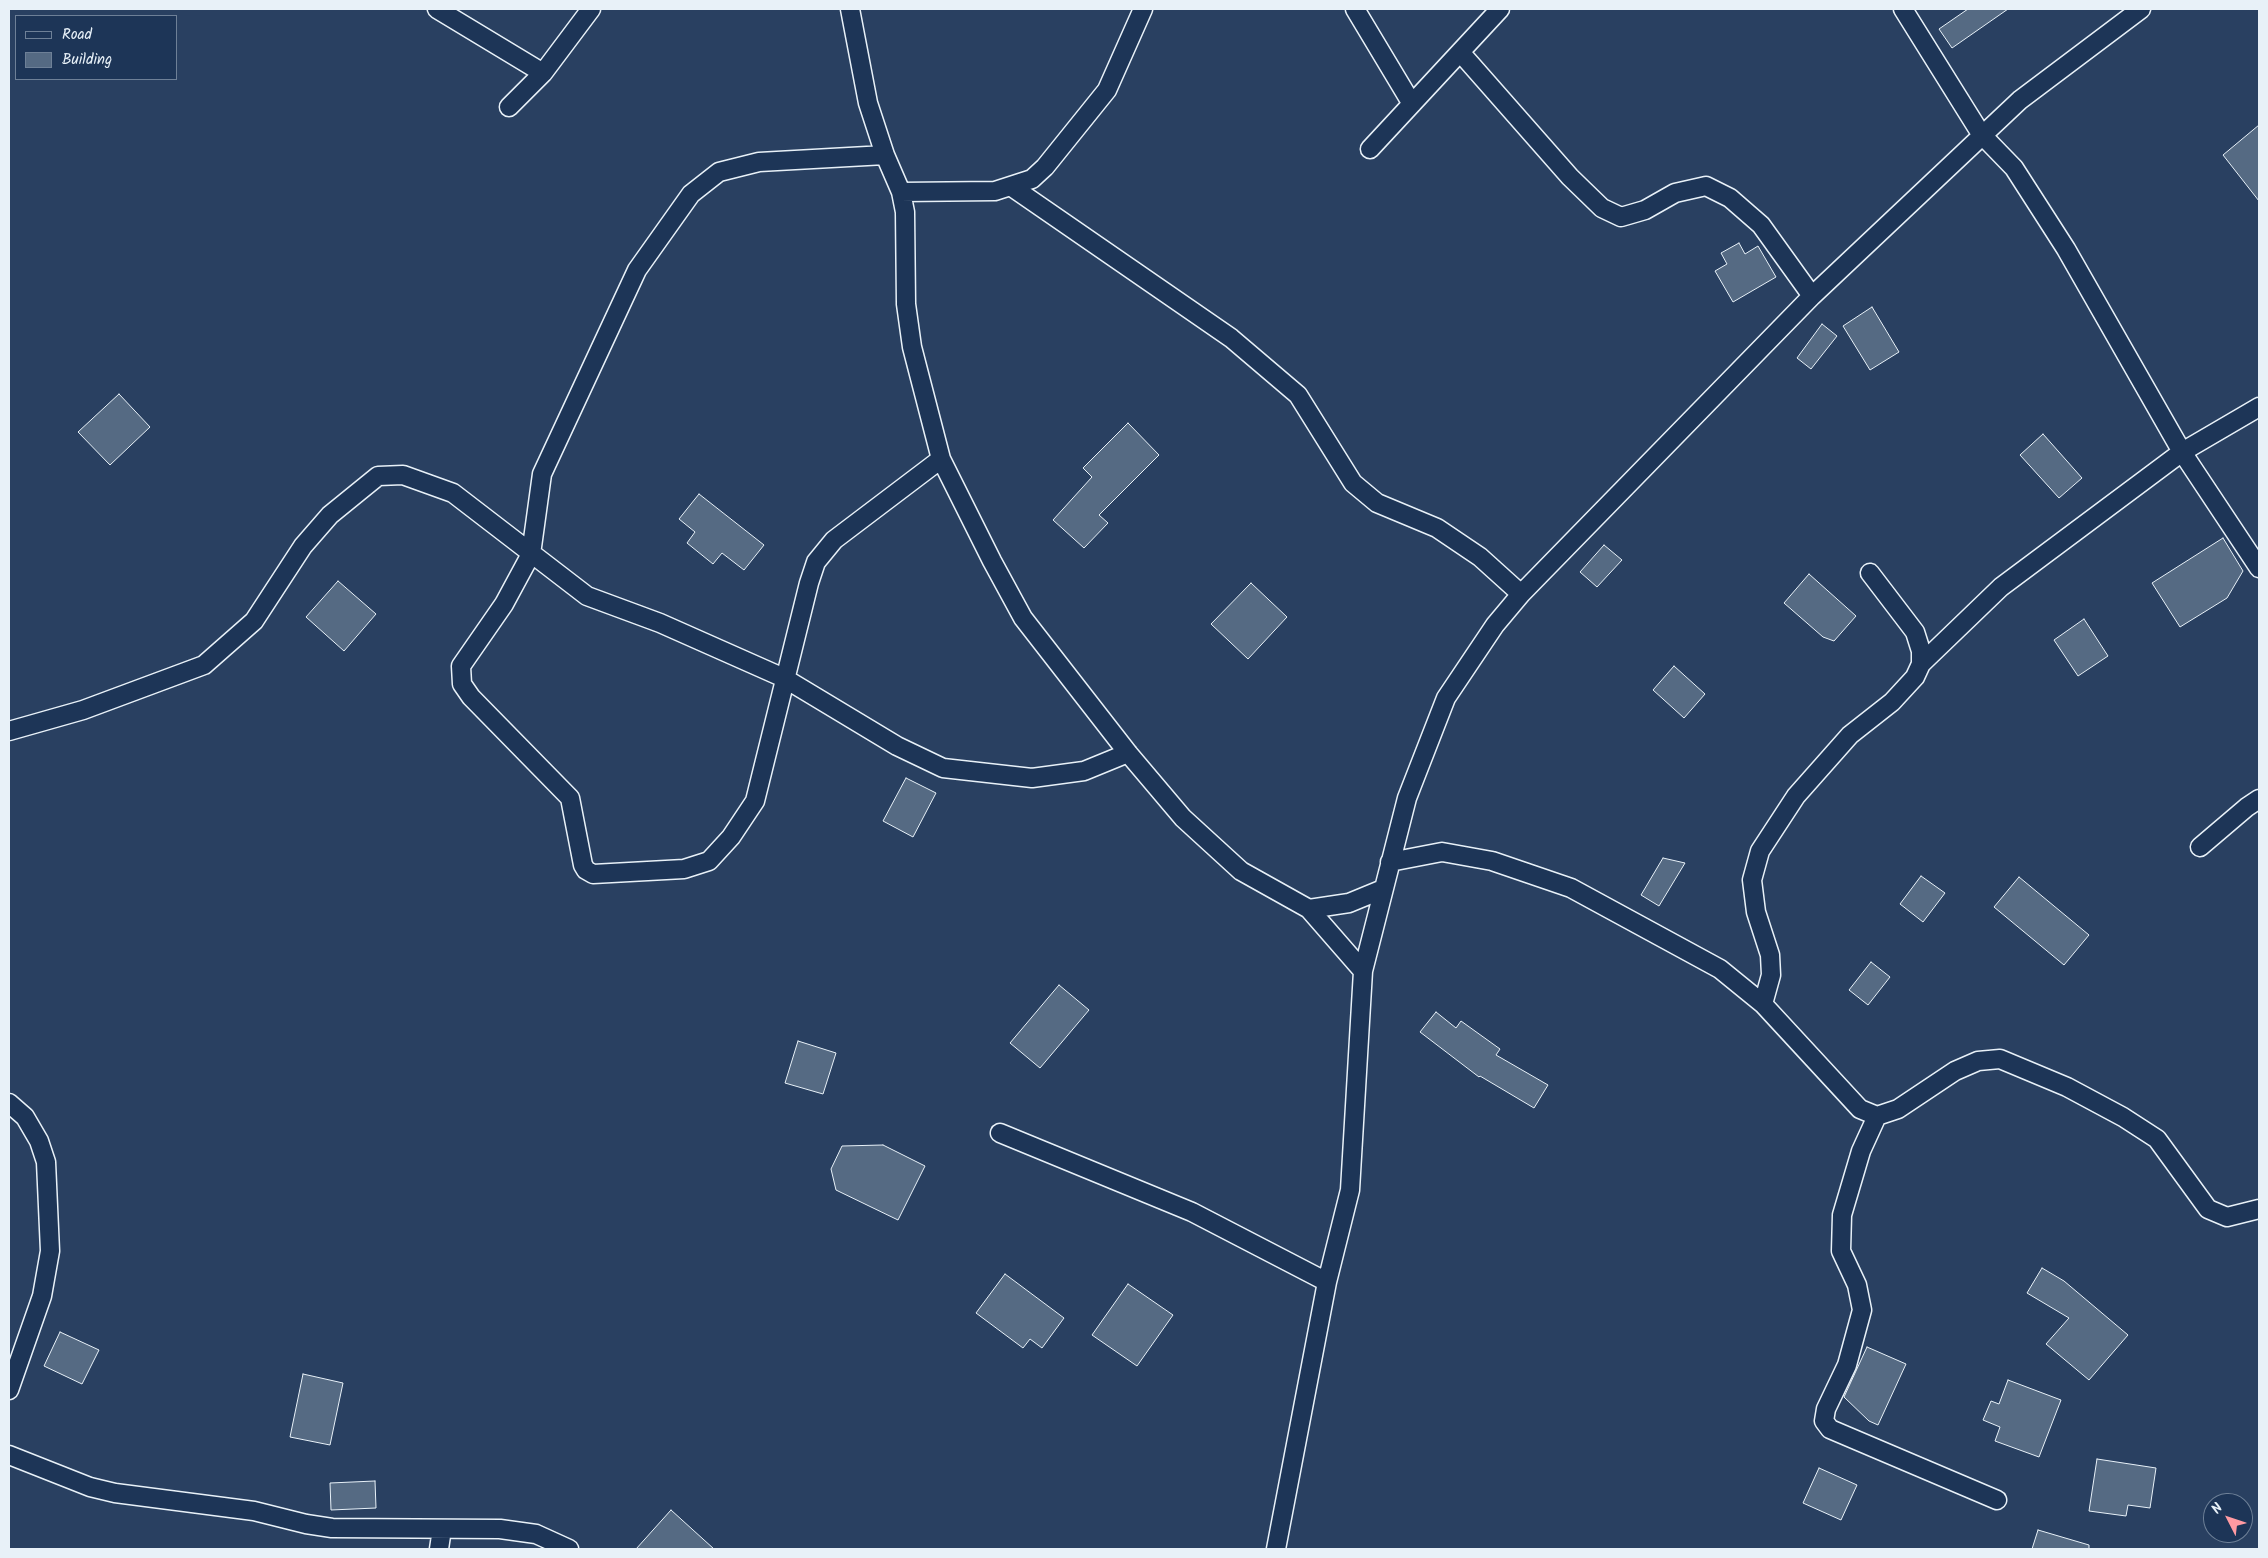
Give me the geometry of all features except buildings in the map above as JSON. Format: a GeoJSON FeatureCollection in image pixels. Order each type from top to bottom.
{"type":"FeatureCollection","features":[{"type":"Feature","properties":{"kind":"street"},"geometry":{"type":"LineString","coordinates":[[437,9],[543,74]]}},
{"type":"Feature","properties":{"kind":"street"},"geometry":{"type":"LineString","coordinates":[[510,107],[543,74],[591,9]]}},
{"type":"Feature","properties":{"kind":"street"},"geometry":{"type":"LineString","coordinates":[[850,9],[868,103],[885,155],[901,192],[905,212],[906,304],[912,347],[941,459],[1023,618],[1128,753],[1183,818],[1241,871],[1309,909],[1362,971]]}},
{"type":"Feature","properties":{"kind":"street"},"geometry":{"type":"LineString","coordinates":[[901,192],[995,191],[1032,179],[1045,167],[1107,90],[1143,9]]}},
{"type":"Feature","properties":{"kind":"street"},"geometry":{"type":"LineString","coordinates":[[1355,9],[1412,104]]}},
{"type":"Feature","properties":{"kind":"street"},"geometry":{"type":"LineString","coordinates":[[1370,149],[1500,9]]}},
{"type":"Feature","properties":{"kind":"street"},"geometry":{"type":"LineString","coordinates":[[1903,9],[1981,134],[2014,168],[2066,250],[2182,452],[2259,568]]}},
{"type":"Feature","properties":{"kind":"street"},"geometry":{"type":"LineString","coordinates":[[1276,1549],[1326,1282],[1350,1190],[1362,971],[1406,798],[1446,698],[1495,625],[1521,594],[1812,296],[1981,134],[2020,100],[2141,9]]}},
{"type":"Feature","properties":{"kind":"street"},"geometry":{"type":"LineString","coordinates":[[1460,52],[1570,176],[1602,208],[1620,217],[1645,210],[1675,193],[1706,186],[1730,198],[1761,225],[1812,296]]}},
{"type":"Feature","properties":{"kind":"street"},"geometry":{"type":"LineString","coordinates":[[885,155],[759,162],[719,172],[691,194],[637,270],[542,474],[531,554],[504,604],[461,666],[462,684],[471,697],[570,798],[583,865],[586,870],[593,874],[684,868],[708,861],[731,837],[755,801],[784,678],[816,562],[834,540],[941,459]]}},
{"type":"Feature","properties":{"kind":"street"},"geometry":{"type":"LineString","coordinates":[[1012,187],[1231,338],[1298,396],[1353,482],[1377,502],[1437,528],[1480,557],[1521,594]]}},
{"type":"Feature","properties":{"kind":"street"},"geometry":{"type":"LineString","coordinates":[[1920,664],[2001,587],[2182,452],[2259,407]]}},
{"type":"Feature","properties":{"kind":"street"},"geometry":{"type":"LineString","coordinates":[[9,731],[83,710],[204,664],[254,620],[303,546],[330,515],[378,476],[403,475],[453,493],[587,596],[660,622],[784,678],[897,746],[943,768],[1032,778],[1084,771],[1128,753]]}},
{"type":"Feature","properties":{"kind":"street"},"geometry":{"type":"LineString","coordinates":[[1763,1004],[1771,975],[1770,956],[1756,912],[1752,880],[1760,850],[1796,796],[1850,735],[1892,702],[1915,677],[1920,664],[1921,651],[1915,632],[1870,573]]}},
{"type":"Feature","properties":{"kind":"street"},"geometry":{"type":"LineString","coordinates":[[2200,847],[2247,807],[2259,800]]}},
{"type":"Feature","properties":{"kind":"street"},"geometry":{"type":"LineString","coordinates":[[1390,862],[1442,852],[1492,861],[1571,888],[1720,969],[1763,1004],[1860,1109],[1877,1116],[1898,1109],[1955,1071],[1978,1060],[2000,1059],[2067,1087],[2123,1117],[2157,1139],[2208,1209],[2227,1217],[2259,1209]]}},
{"type":"Feature","properties":{"kind":"street"},"geometry":{"type":"LineString","coordinates":[[1309,909],[1349,903],[1383,889]]}},
{"type":"Feature","properties":{"kind":"street"},"geometry":{"type":"LineString","coordinates":[[9,1102],[25,1118],[39,1141],[46,1162],[50,1250],[42,1296],[9,1390]]}},
{"type":"Feature","properties":{"kind":"street"},"geometry":{"type":"LineString","coordinates":[[1877,1116],[1861,1151],[1842,1215],[1841,1251],[1857,1284],[1862,1310],[1847,1366],[1826,1409],[1824,1421],[1830,1429],[1997,1500]]}},
{"type":"Feature","properties":{"kind":"street"},"geometry":{"type":"LineString","coordinates":[[1000,1133],[1192,1212],[1326,1282]]}},
{"type":"Feature","properties":{"kind":"street"},"geometry":{"type":"LineString","coordinates":[[9,1455],[90,1486],[115,1493],[254,1511],[306,1524],[332,1528],[500,1529],[536,1534],[569,1549]]}},
{"type":"Feature","properties":{"kind":"street"},"geometry":{"type":"LineString","coordinates":[[439,1549],[442,1529]]}}]}
